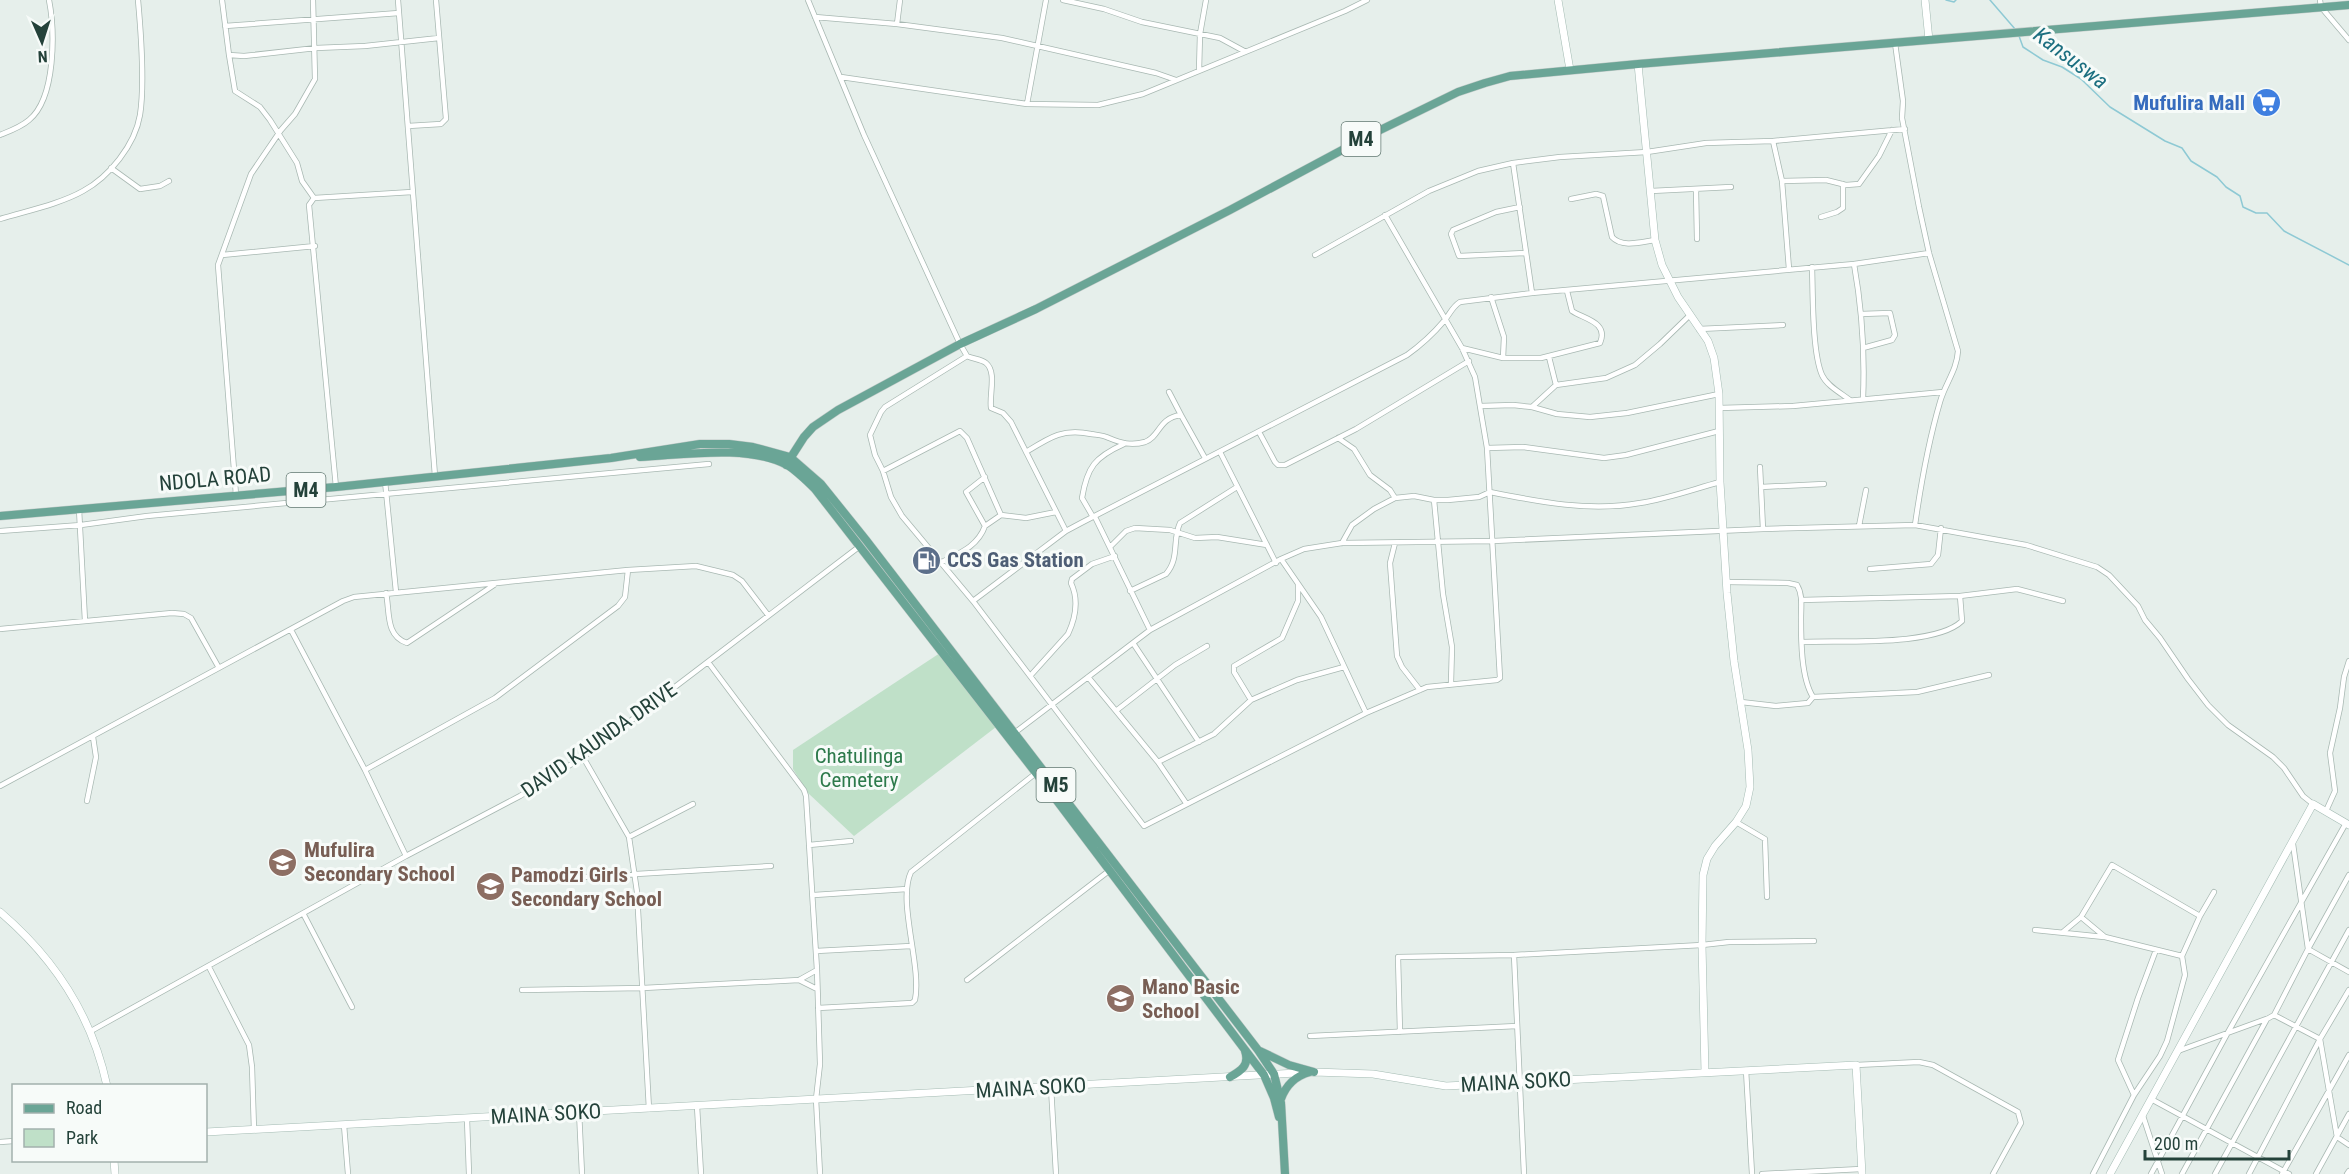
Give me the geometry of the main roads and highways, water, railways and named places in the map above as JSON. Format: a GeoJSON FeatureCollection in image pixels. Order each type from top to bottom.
{"type":"FeatureCollection","features":[{"type":"Feature","properties":{"kind":"main road","name":"M4"},"geometry":{"type":"LineString","coordinates":[[788,461],[804,437],[825,418],[960,344],[1036,309],[1230,210],[1372,134],[1458,92],[1510,76],[2321,4],[2349,5]]}},
{"type":"Feature","properties":{"kind":"main road","name":"NDOLA ROAD"},"geometry":{"type":"LineString","coordinates":[[0,516],[336,487],[611,458],[736,453],[788,461]]}},
{"type":"Feature","properties":{"kind":"main road","name":"M5"},"geometry":{"type":"LineString","coordinates":[[788,461],[821,484],[866,540],[1012,735]]}},
{"type":"Feature","properties":{"kind":"main road","name":"M5"},"geometry":{"type":"LineString","coordinates":[[788,461],[815,489],[1116,864],[1258,1050],[1274,1074],[1281,1101],[1285,1174]]}},
{"type":"Feature","properties":{"kind":"main road","name":"M5"},"geometry":{"type":"LineString","coordinates":[[1040,770],[1109,870],[1264,1075],[1274,1098],[1284,1133]]}},
{"type":"Feature","properties":{"kind":"main road"},"geometry":{"type":"LineString","coordinates":[[1258,1050],[1281,1062],[1314,1071],[1292,1080],[1283,1093],[1281,1101]]}},
{"type":"Feature","properties":{"kind":"main road"},"geometry":{"type":"LineString","coordinates":[[1230,1077],[1243,1069],[1247,1060],[1245,1051]]}},
{"type":"Feature","properties":{"kind":"waterway","name":"Kansuswa"},"geometry":{"type":"LineString","coordinates":[[1946,0],[1954,2],[1956,0]]}},
{"type":"Feature","properties":{"kind":"waterway","name":"Kansuswa"},"geometry":{"type":"LineString","coordinates":[[1990,0],[2015,29]]}},
{"type":"Feature","properties":{"kind":"waterway","name":"Kansuswa"},"geometry":{"type":"LineString","coordinates":[[2019,36],[2023,47],[2081,79],[2110,107],[2165,141],[2182,148],[2191,161],[2217,177],[2226,187],[2240,196],[2243,207],[2256,213],[2267,213],[2284,231],[2349,265]]}},
{"type":"Feature","properties":{"kind":"place","name":"Mufulira Mall"},"geometry":{"type":"Point","coordinates":[2266,103]}},
{"type":"Feature","properties":{"kind":"place","name":"CCS Gas Station"},"geometry":{"type":"Point","coordinates":[926,560]}},
{"type":"Feature","properties":{"kind":"place","name":"Mufulira Secondary School"},"geometry":{"type":"Point","coordinates":[283,862]}},
{"type":"Feature","properties":{"kind":"place","name":"Pamodzi Girls Secondary School"},"geometry":{"type":"Point","coordinates":[490,887]}},
{"type":"Feature","properties":{"kind":"place","name":"Mano Basic School"},"geometry":{"type":"Point","coordinates":[1121,999]}},
{"type":"Feature","properties":{"kind":"park label","name":"Chatulinga Cemetery"},"geometry":{"type":"Point","coordinates":[859,768]}}]}
